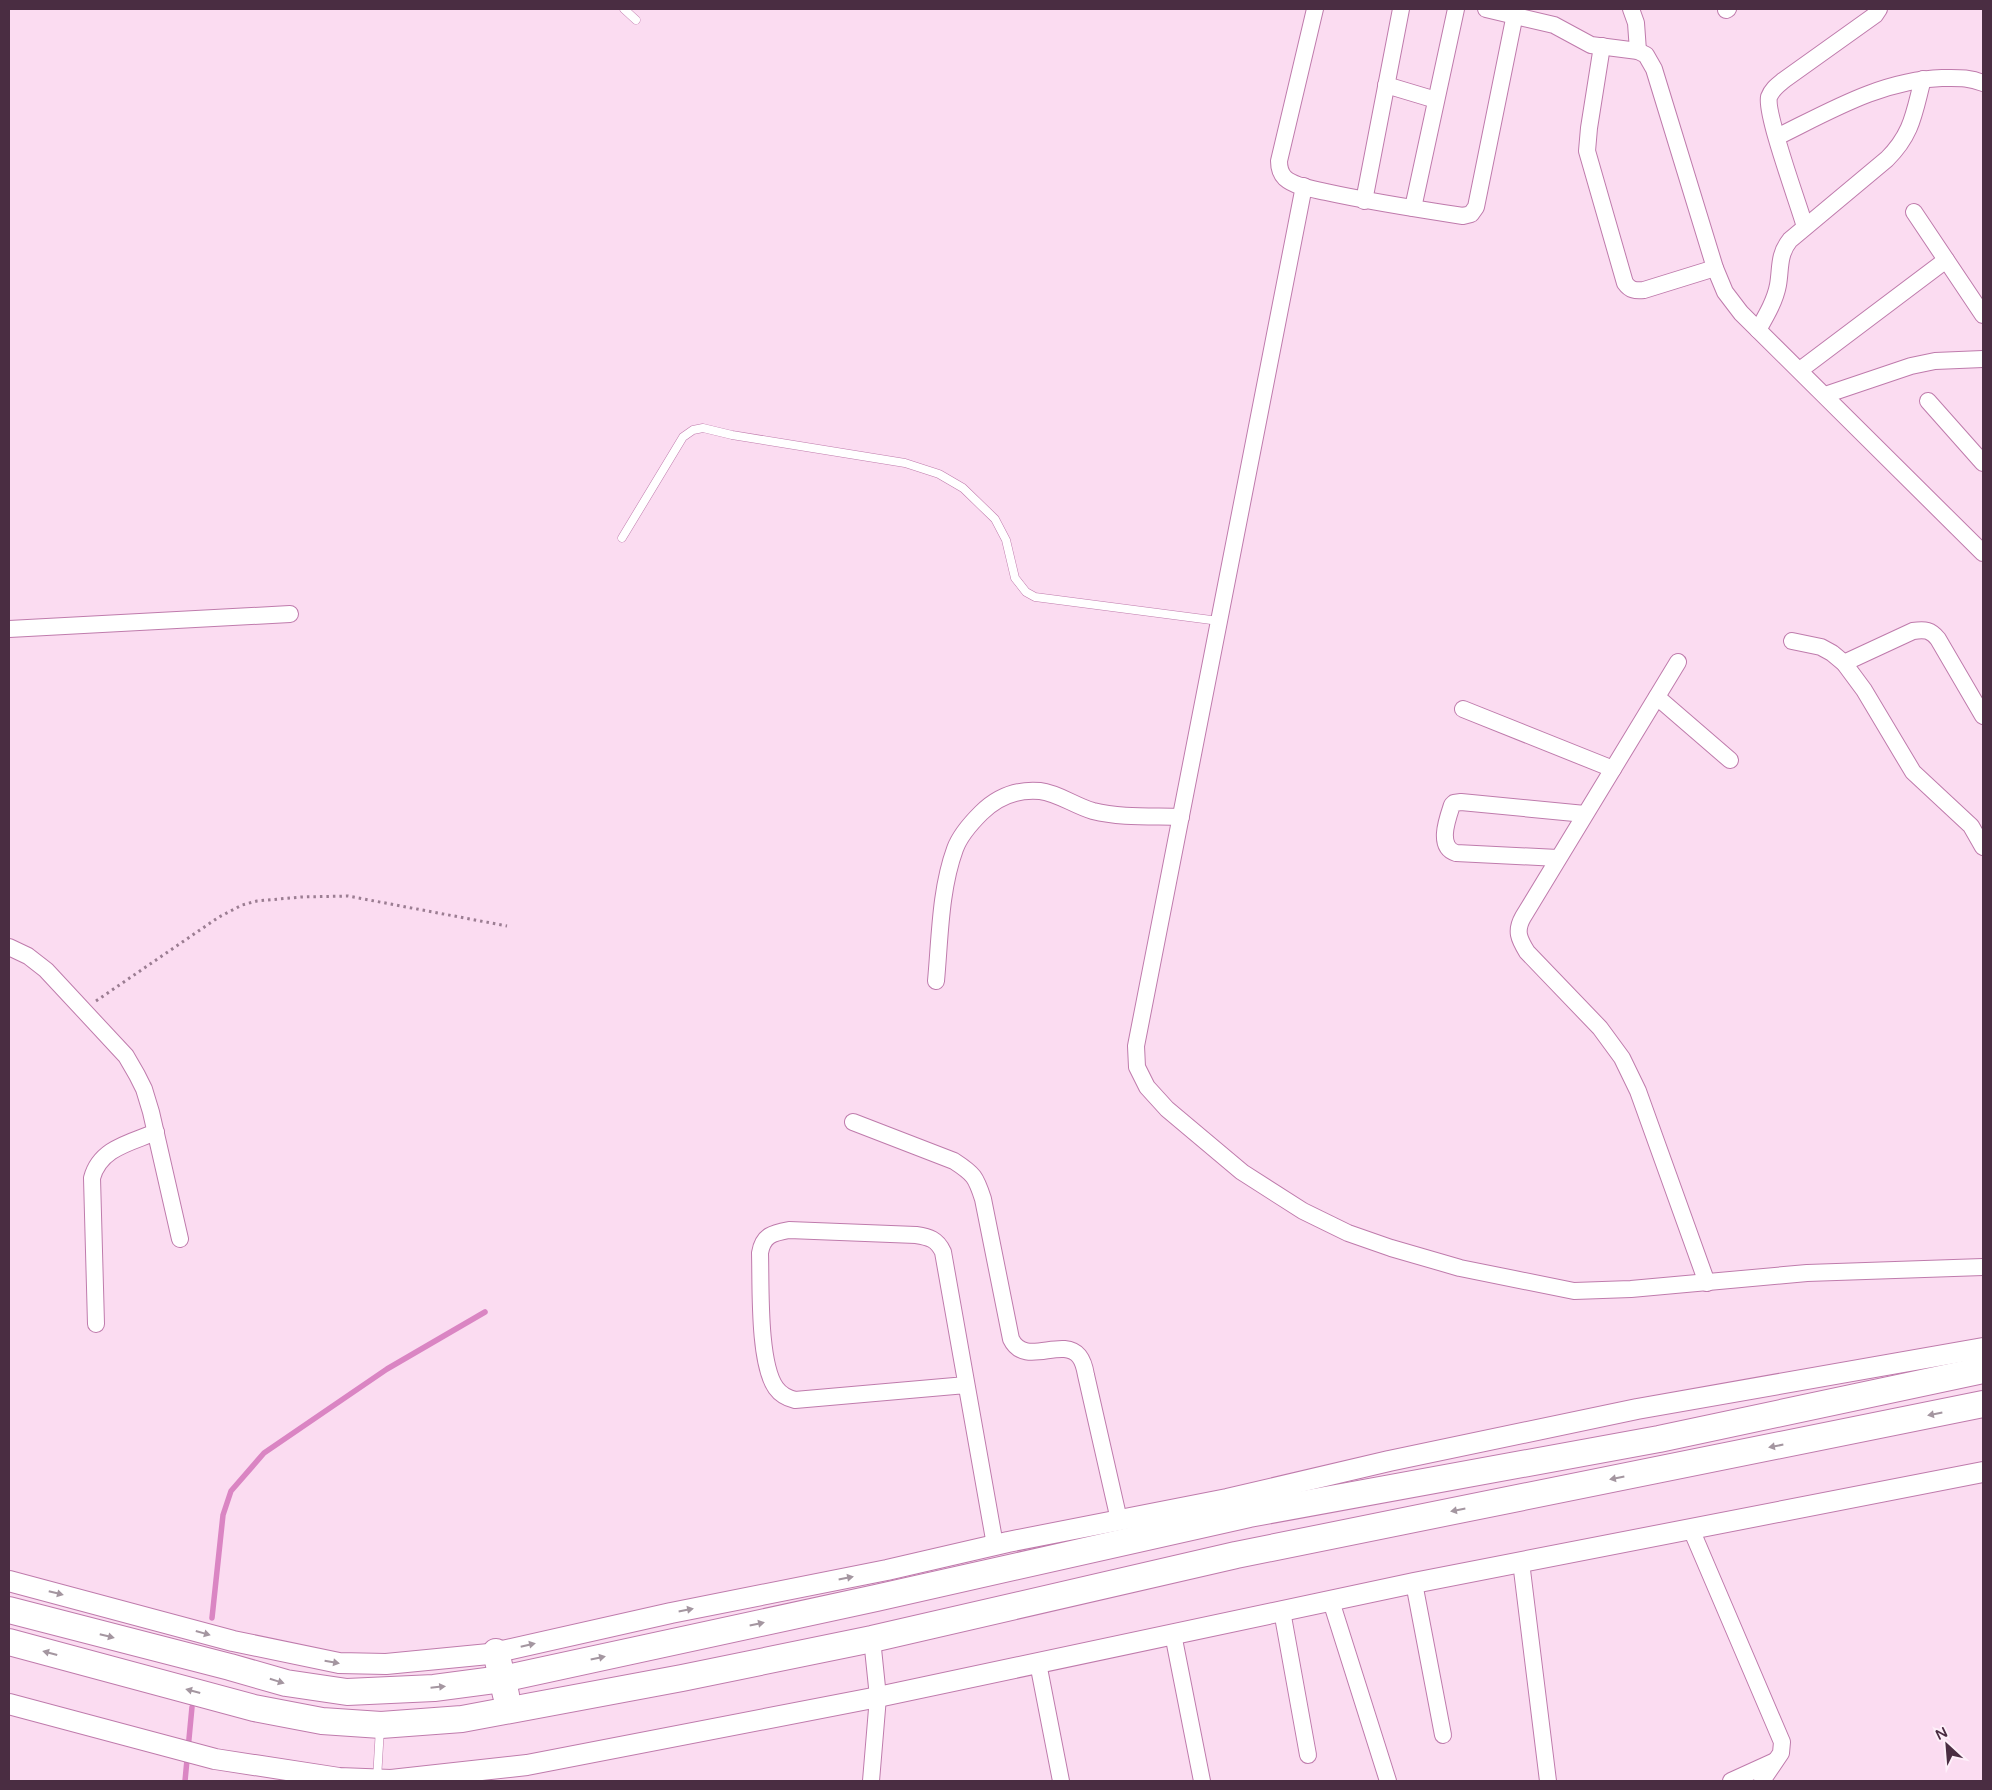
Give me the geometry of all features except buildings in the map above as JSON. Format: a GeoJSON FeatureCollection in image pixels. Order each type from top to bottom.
{"type":"FeatureCollection","features":[{"type":"Feature","properties":{"kind":"highway"},"geometry":{"type":"LineString","coordinates":[[9,1610],[171,1652],[232,1654],[286,1683],[347,1692],[434,1688],[502,1679],[876,1598],[1249,1514],[1659,1439],[1983,1370]]}},
{"type":"Feature","properties":{"kind":"highway"},"geometry":{"type":"LineString","coordinates":[[9,1642],[254,1708],[322,1721],[381,1725],[462,1719],[682,1678],[872,1639],[1236,1555],[1983,1404]]}},
{"type":"Feature","properties":{"kind":"highway"},"geometry":{"type":"LineString","coordinates":[[496,1652],[509,1710]]}},
{"type":"Feature","properties":{"kind":"street"},"geometry":{"type":"LineString","coordinates":[[1316,9],[1279,161],[1279,169],[1287,180],[1304,186],[1364,201],[1463,216],[1471,214],[1476,208],[1514,12]]}},
{"type":"Feature","properties":{"kind":"street"},"geometry":{"type":"LineString","coordinates":[[1364,201],[1400,9]]}},
{"type":"Feature","properties":{"kind":"street"},"geometry":{"type":"LineString","coordinates":[[1413,208],[1456,9]]}},
{"type":"Feature","properties":{"kind":"street"},"geometry":{"type":"LineString","coordinates":[[1486,9],[1514,12],[1554,25],[1597,46],[1638,51],[1646,55],[1654,69],[1714,268],[1725,292],[1758,330],[1983,554]]}},
{"type":"Feature","properties":{"kind":"street"},"geometry":{"type":"LineString","coordinates":[[1631,9],[1636,24],[1638,51]]}},
{"type":"Feature","properties":{"kind":"street"},"geometry":{"type":"LineString","coordinates":[[1806,227],[1777,137],[1769,106],[1769,98],[1773,89],[1875,15],[1880,9]]}},
{"type":"Feature","properties":{"kind":"street"},"geometry":{"type":"LineString","coordinates":[[1597,46],[1587,151],[1625,283],[1629,288],[1636,291],[1644,290],[1714,268]]}},
{"type":"Feature","properties":{"kind":"street"},"geometry":{"type":"LineString","coordinates":[[1777,137],[1859,96],[1923,79],[1969,77],[1983,82]]}},
{"type":"Feature","properties":{"kind":"street"},"geometry":{"type":"LineString","coordinates":[[1758,330],[1774,299],[1784,247],[1901,145],[1909,130],[1923,79]]}},
{"type":"Feature","properties":{"kind":"street"},"geometry":{"type":"LineString","coordinates":[[1386,85],[1436,100]]}},
{"type":"Feature","properties":{"kind":"street"},"geometry":{"type":"LineString","coordinates":[[1304,186],[1136,1046],[1137,1067],[1147,1087],[1168,1110],[1242,1172],[1303,1211],[1348,1233],[1460,1268],[1574,1291],[1631,1289],[1808,1273],[1983,1267]]}},
{"type":"Feature","properties":{"kind":"street"},"geometry":{"type":"LineString","coordinates":[[1914,212],[1983,315]]}},
{"type":"Feature","properties":{"kind":"street"},"geometry":{"type":"LineString","coordinates":[[1800,370],[1946,260]]}},
{"type":"Feature","properties":{"kind":"street"},"geometry":{"type":"LineString","coordinates":[[1825,395],[1911,366],[1935,361],[1983,359]]}},
{"type":"Feature","properties":{"kind":"street"},"geometry":{"type":"LineString","coordinates":[[1928,401],[1983,463]]}},
{"type":"Feature","properties":{"kind":"street"},"geometry":{"type":"LineString","coordinates":[[9,629],[290,614]]}},
{"type":"Feature","properties":{"kind":"street"},"geometry":{"type":"LineString","coordinates":[[1844,663],[1913,631],[1923,629],[1930,631],[1938,639],[1983,716]]}},
{"type":"Feature","properties":{"kind":"street"},"geometry":{"type":"LineString","coordinates":[[1792,642],[1821,648],[1832,653],[1844,663],[1864,690],[1913,772],[1971,826],[1983,847]]}},
{"type":"Feature","properties":{"kind":"street"},"geometry":{"type":"LineString","coordinates":[[1678,662],[1558,858],[1519,925],[1518,933],[1520,942],[1527,952],[1600,1028],[1622,1058],[1638,1091],[1707,1283]]}},
{"type":"Feature","properties":{"kind":"street"},"geometry":{"type":"LineString","coordinates":[[1656,696],[1730,760]]}},
{"type":"Feature","properties":{"kind":"street"},"geometry":{"type":"LineString","coordinates":[[1463,709],[1613,769]]}},
{"type":"Feature","properties":{"kind":"street"},"geometry":{"type":"LineString","coordinates":[[936,981],[946,883],[955,848],[969,825],[995,801],[1004,796],[1024,791],[1042,791],[1106,814],[1181,816]]}},
{"type":"Feature","properties":{"kind":"street"},"geometry":{"type":"LineString","coordinates":[[1558,858],[1456,853],[1450,851],[1446,846],[1445,838],[1452,805],[1454,802],[1461,802],[1585,814]]}},
{"type":"Feature","properties":{"kind":"street"},"geometry":{"type":"LineString","coordinates":[[9,947],[28,956],[46,970],[126,1056],[138,1075],[144,1089],[156,1132],[180,1239]]}},
{"type":"Feature","properties":{"kind":"street"},"geometry":{"type":"LineString","coordinates":[[853,1122],[954,1160],[969,1170],[977,1180],[985,1207],[1011,1339],[1014,1345],[1022,1351],[1072,1351],[1079,1356],[1086,1375],[1119,1520]]}},
{"type":"Feature","properties":{"kind":"street"},"geometry":{"type":"LineString","coordinates":[[96,1324],[92,1178],[95,1167],[111,1151],[156,1132]]}},
{"type":"Feature","properties":{"kind":"street"},"geometry":{"type":"LineString","coordinates":[[966,1385],[795,1400],[785,1397],[777,1390],[771,1380],[764,1358],[760,1252],[762,1242],[769,1236],[789,1230],[916,1235],[935,1240],[943,1252],[995,1545]]}},
{"type":"Feature","properties":{"kind":"street"},"geometry":{"type":"LineString","coordinates":[[9,1581],[173,1624],[232,1654],[339,1663],[386,1664],[496,1652],[671,1613],[887,1570],[995,1545],[1227,1499],[1389,1461],[1637,1409],[1983,1348]]}},
{"type":"Feature","properties":{"kind":"street"},"geometry":{"type":"LineString","coordinates":[[9,1704],[215,1759],[339,1778],[391,1780],[527,1765],[878,1697],[1414,1583],[1983,1472]]}},
{"type":"Feature","properties":{"kind":"street"},"geometry":{"type":"LineString","coordinates":[[1692,1529],[1780,1734],[1783,1747],[1777,1760],[1762,1781]]}},
{"type":"Feature","properties":{"kind":"street"},"geometry":{"type":"LineString","coordinates":[[1520,1562],[1548,1781]]}},
{"type":"Feature","properties":{"kind":"street"},"geometry":{"type":"LineString","coordinates":[[1414,1583],[1444,1735]]}},
{"type":"Feature","properties":{"kind":"street"},"geometry":{"type":"LineString","coordinates":[[1331,1601],[1388,1781]]}},
{"type":"Feature","properties":{"kind":"street"},"geometry":{"type":"LineString","coordinates":[[1282,1612],[1308,1755]]}},
{"type":"Feature","properties":{"kind":"street"},"geometry":{"type":"LineString","coordinates":[[1173,1634],[1202,1781]]}},
{"type":"Feature","properties":{"kind":"street"},"geometry":{"type":"LineString","coordinates":[[872,1639],[878,1697],[873,1778]]}},
{"type":"Feature","properties":{"kind":"street"},"geometry":{"type":"LineString","coordinates":[[1038,1663],[1061,1781]]}},
{"type":"Feature","properties":{"kind":"street"},"geometry":{"type":"LineString","coordinates":[[1732,1781],[1777,1760]]}},
{"type":"Feature","properties":{"kind":"lane"},"geometry":{"type":"LineString","coordinates":[[624,9],[636,20]]}},
{"type":"Feature","properties":{"kind":"lane"},"geometry":{"type":"LineString","coordinates":[[622,538],[683,437],[693,430],[703,428],[732,435],[905,463],[939,474],[963,488],[995,519],[1006,540],[1015,578],[1026,592],[1035,597],[1219,621]]}},
{"type":"Feature","properties":{"kind":"lane"},"geometry":{"type":"LineString","coordinates":[[377,1780],[381,1725]]}},
{"type":"Feature","properties":{"kind":"path"},"geometry":{"type":"LineString","coordinates":[[83,1010],[219,917],[242,904],[257,901],[301,897],[348,896],[507,926]]}},
{"type":"Feature","properties":{"kind":"waterway"},"geometry":{"type":"LineString","coordinates":[[212,1618],[223,1515],[231,1491],[264,1453],[387,1369],[485,1312]]}},
{"type":"Feature","properties":{"kind":"waterway"},"geometry":{"type":"LineString","coordinates":[[185,1781],[192,1707]]}}]}
